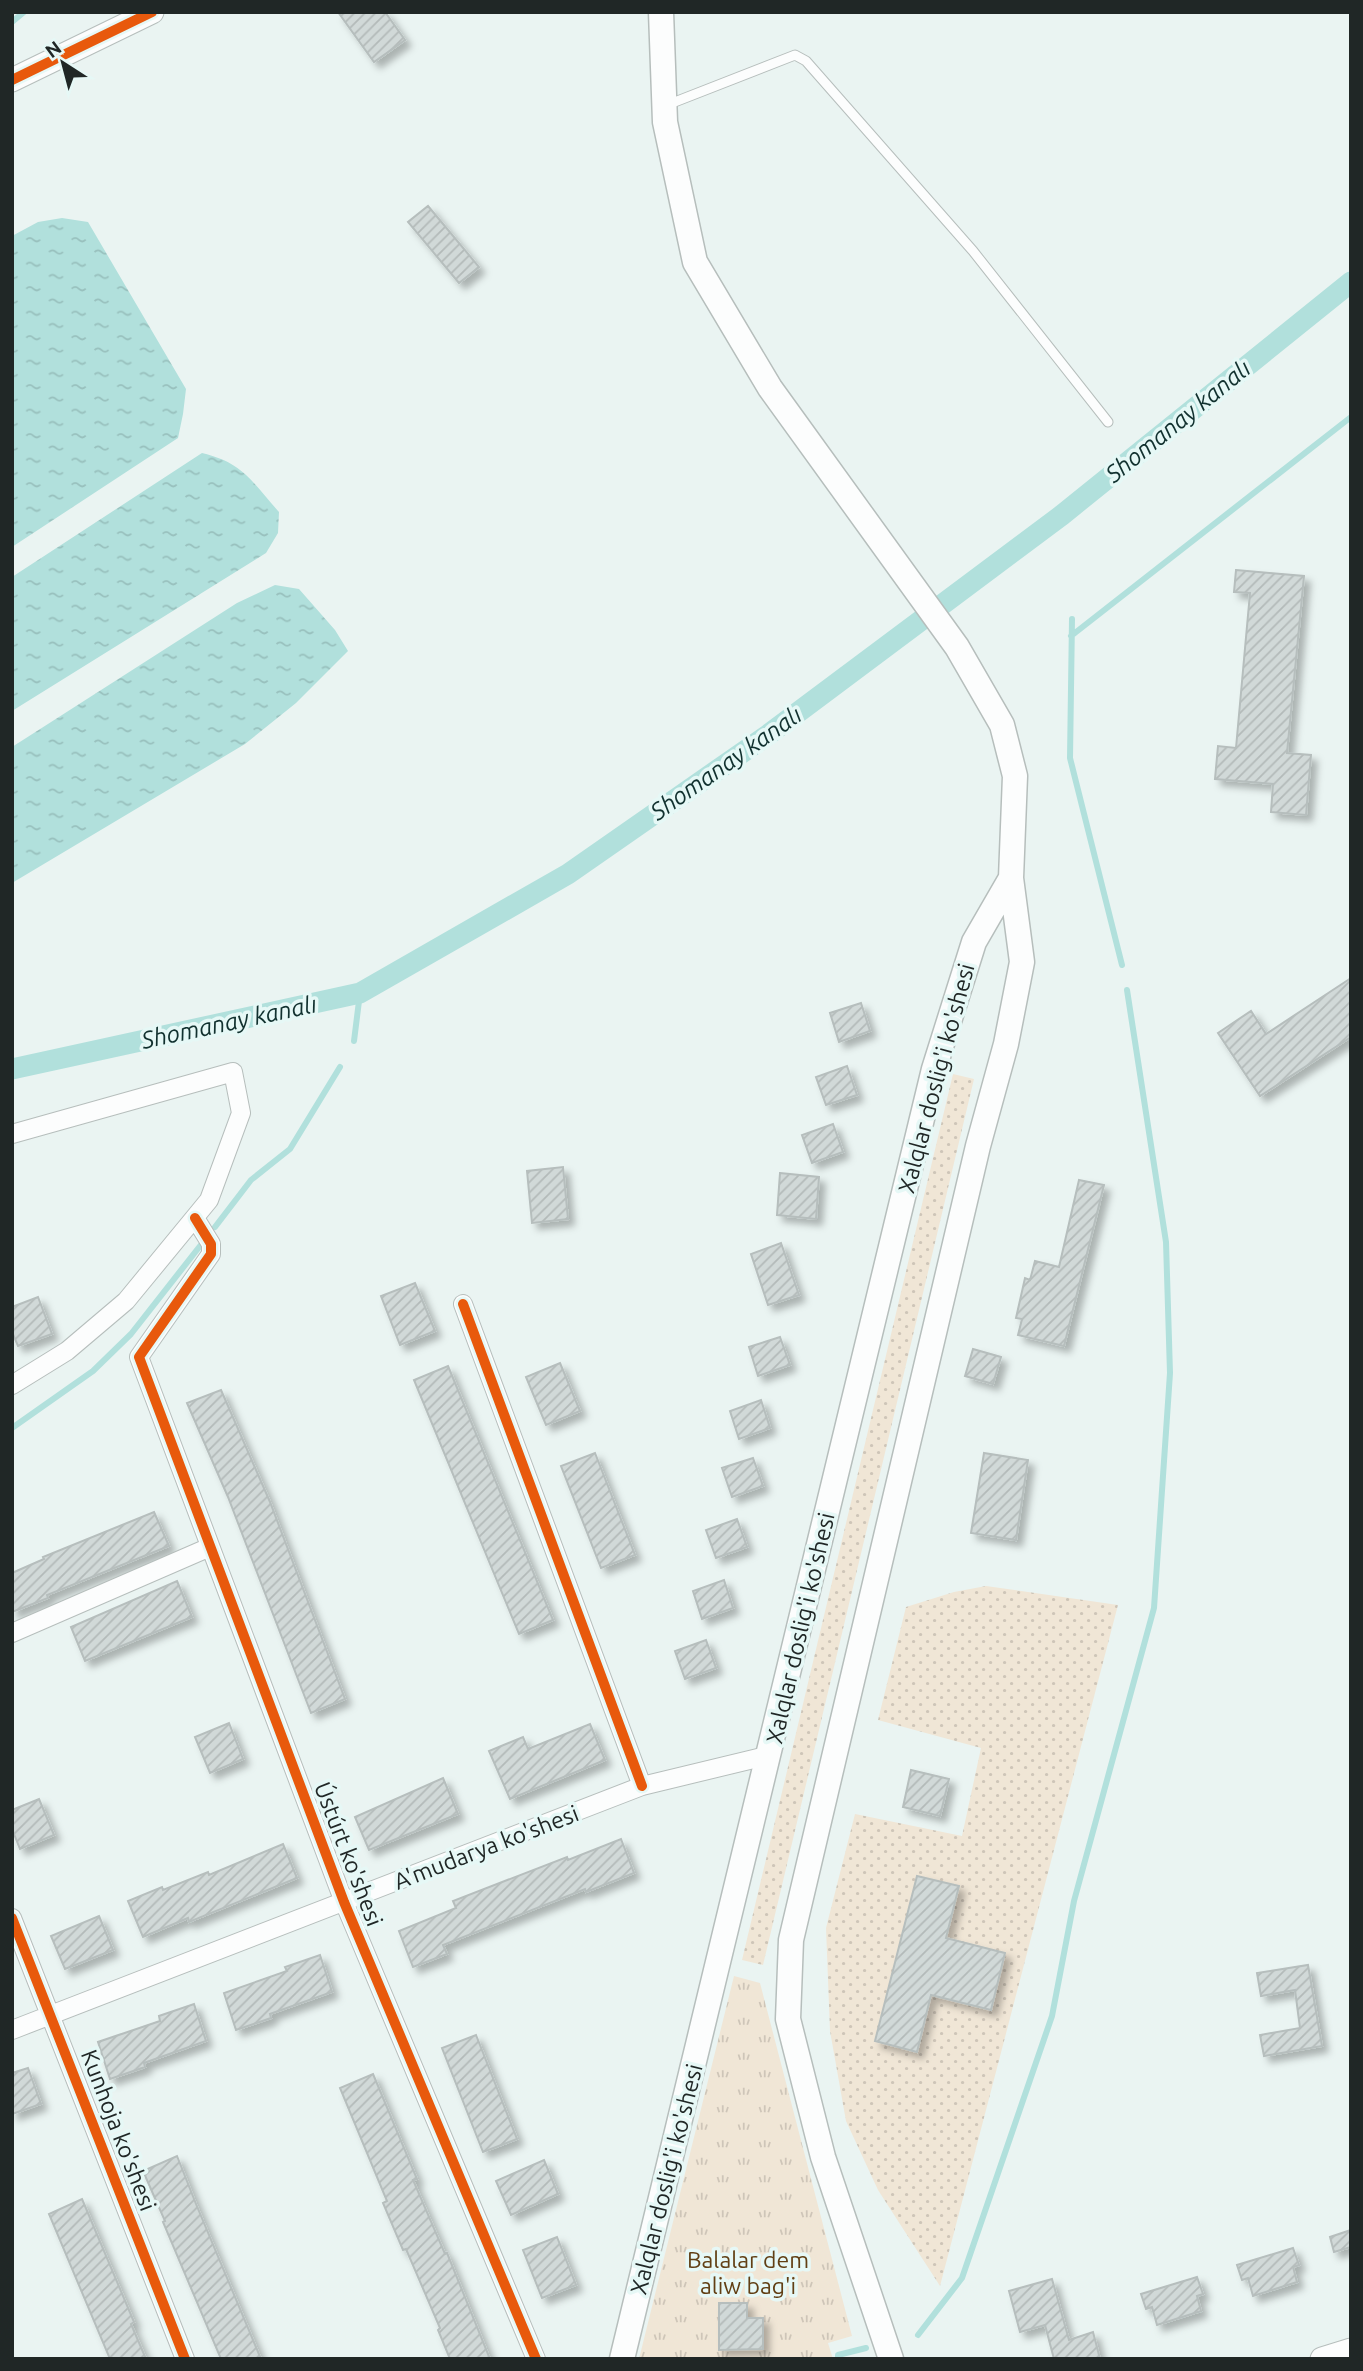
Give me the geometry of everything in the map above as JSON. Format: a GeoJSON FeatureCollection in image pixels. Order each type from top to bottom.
{"type":"FeatureCollection","features":[{"type":"Feature","properties":{"kind":"main road"},"geometry":{"type":"LineString","coordinates":[[661,12],[665,122],[695,262],[770,388],[957,647],[1002,725],[1015,776],[1011,878],[1022,962],[1006,1044],[975,1159],[791,1940],[788,2019],[823,2158],[891,2359]]}},
{"type":"Feature","properties":{"kind":"main road","name":"Xalqlar doslig'i ko'shesi"},"geometry":{"type":"LineString","coordinates":[[622,2359],[934,1069],[974,942],[1011,878]]}},
{"type":"Feature","properties":{"kind":"street"},"geometry":{"type":"LineString","coordinates":[[12,80],[152,12]]}},
{"type":"Feature","properties":{"kind":"street"},"geometry":{"type":"LineString","coordinates":[[12,1385],[67,1351],[126,1301],[209,1200],[241,1113],[233,1072],[19,1133]]}},
{"type":"Feature","properties":{"kind":"street","name":"Ústúrt ko'shesi"},"geometry":{"type":"LineString","coordinates":[[195,1218],[211,1244],[211,1254],[139,1357],[344,1902],[536,2359]]}},
{"type":"Feature","properties":{"kind":"street"},"geometry":{"type":"LineString","coordinates":[[463,1304],[642,1786]]}},
{"type":"Feature","properties":{"kind":"street"},"geometry":{"type":"LineString","coordinates":[[12,1633],[210,1547]]}},
{"type":"Feature","properties":{"kind":"street","name":"A'mudarya ko'shesi"},"geometry":{"type":"LineString","coordinates":[[12,2030],[642,1786],[770,1755]]}},
{"type":"Feature","properties":{"kind":"street","name":"Kunhoja ko'shesi"},"geometry":{"type":"LineString","coordinates":[[12,1918],[185,2359]]}},
{"type":"Feature","properties":{"kind":"street"},"geometry":{"type":"LineString","coordinates":[[1322,2359],[1351,2350]]}},
{"type":"Feature","properties":{"kind":"lane"},"geometry":{"type":"LineString","coordinates":[[664,106],[795,55],[806,61],[973,251],[1108,422]]}},
{"type":"Feature","properties":{"kind":"green space"},"geometry":{"type":"Polygon","coordinates":[[[953,1074],[974,1079],[763,1965],[742,1960],[953,1074]]]}},
{"type":"Feature","properties":{"kind":"green space"},"geometry":{"type":"Polygon","coordinates":[[[986,1586],[1118,1605],[940,2286],[878,2190],[846,2121],[830,2031],[826,1928],[855,1814],[962,1836],[981,1748],[878,1720],[906,1607],[954,1592],[986,1586]]]}},
{"type":"Feature","properties":{"kind":"green space","name":"Balalar dem aliw bag'i"},"geometry":{"type":"Polygon","coordinates":[[[734,1976],[760,1983],[852,2336],[828,2343],[833,2359],[639,2359],[734,1976]]]}},
{"type":"Feature","properties":{"kind":"water"},"geometry":{"type":"Polygon","coordinates":[[[62,218],[88,222],[186,389],[183,414],[178,438],[12,547],[12,236],[38,222],[62,218]]]}},
{"type":"Feature","properties":{"kind":"water"},"geometry":{"type":"Polygon","coordinates":[[[202,453],[238,468],[279,512],[278,533],[266,553],[12,711],[12,577],[202,453]]]}},
{"type":"Feature","properties":{"kind":"water"},"geometry":{"type":"Polygon","coordinates":[[[275,585],[299,589],[335,630],[348,651],[296,703],[245,744],[12,883],[12,747],[237,603],[275,585]]]}},
{"type":"Feature","properties":{"kind":"building"},"geometry":{"type":"Polygon","coordinates":[[[338,12],[385,12],[405,40],[374,62],[338,12]]]}},
{"type":"Feature","properties":{"kind":"building"},"geometry":{"type":"Polygon","coordinates":[[[428,206],[479,267],[459,283],[408,222],[428,206]]]}},
{"type":"Feature","properties":{"kind":"building"},"geometry":{"type":"Polygon","coordinates":[[[1236,570],[1304,576],[1287,753],[1311,755],[1306,815],[1271,812],[1273,784],[1215,779],[1218,746],[1236,748],[1250,593],[1234,592],[1236,570]]]}},
{"type":"Feature","properties":{"kind":"building"},"geometry":{"type":"Polygon","coordinates":[[[1351,978],[1351,1037],[1260,1096],[1218,1033],[1251,1011],[1266,1034],[1351,978]]]}},
{"type":"Feature","properties":{"kind":"building"},"geometry":{"type":"Polygon","coordinates":[[[861,1003],[870,1031],[839,1042],[830,1013],[861,1003]]]}},
{"type":"Feature","properties":{"kind":"building"},"geometry":{"type":"Polygon","coordinates":[[[847,1066],[857,1095],[826,1105],[816,1077],[847,1066]]]}},
{"type":"Feature","properties":{"kind":"building"},"geometry":{"type":"Polygon","coordinates":[[[833,1124],[843,1152],[812,1163],[802,1135],[833,1124]]]}},
{"type":"Feature","properties":{"kind":"building"},"geometry":{"type":"Polygon","coordinates":[[[563,1167],[568,1219],[532,1223],[527,1171],[563,1167]]]}},
{"type":"Feature","properties":{"kind":"building"},"geometry":{"type":"Polygon","coordinates":[[[780,1173],[819,1177],[816,1219],[777,1215],[780,1173]]]}},
{"type":"Feature","properties":{"kind":"building"},"geometry":{"type":"Polygon","coordinates":[[[1079,1180],[1104,1185],[1064,1346],[1018,1335],[1022,1319],[1016,1318],[1025,1278],[1030,1280],[1035,1261],[1059,1267],[1079,1180]]]}},
{"type":"Feature","properties":{"kind":"building"},"geometry":{"type":"Polygon","coordinates":[[[781,1243],[799,1295],[768,1305],[751,1254],[781,1243]]]}},
{"type":"Feature","properties":{"kind":"building"},"geometry":{"type":"Polygon","coordinates":[[[415,1283],[435,1331],[400,1345],[381,1296],[415,1283]]]}},
{"type":"Feature","properties":{"kind":"building"},"geometry":{"type":"Polygon","coordinates":[[[38,1297],[52,1334],[18,1346],[12,1332],[12,1307],[38,1297]]]}},
{"type":"Feature","properties":{"kind":"building"},"geometry":{"type":"Polygon","coordinates":[[[780,1337],[790,1365],[758,1376],[749,1347],[780,1337]]]}},
{"type":"Feature","properties":{"kind":"building"},"geometry":{"type":"Polygon","coordinates":[[[973,1349],[1001,1357],[993,1384],[965,1376],[973,1349]]]}},
{"type":"Feature","properties":{"kind":"building"},"geometry":{"type":"Polygon","coordinates":[[[560,1363],[580,1411],[546,1425],[526,1377],[560,1363]]]}},
{"type":"Feature","properties":{"kind":"building"},"geometry":{"type":"Polygon","coordinates":[[[448,1366],[553,1620],[519,1634],[414,1380],[448,1366]]]}},
{"type":"Feature","properties":{"kind":"building"},"geometry":{"type":"Polygon","coordinates":[[[221,1390],[270,1502],[345,1699],[311,1713],[228,1497],[187,1403],[221,1390]]]}},
{"type":"Feature","properties":{"kind":"building"},"geometry":{"type":"Polygon","coordinates":[[[761,1400],[770,1428],[739,1439],[730,1411],[761,1400]]]}},
{"type":"Feature","properties":{"kind":"building"},"geometry":{"type":"Polygon","coordinates":[[[595,1453],[635,1555],[601,1568],[561,1466],[595,1453]]]}},
{"type":"Feature","properties":{"kind":"building"},"geometry":{"type":"Polygon","coordinates":[[[984,1453],[1028,1460],[1016,1540],[971,1533],[984,1453]]]}},
{"type":"Feature","properties":{"kind":"building"},"geometry":{"type":"Polygon","coordinates":[[[753,1458],[763,1486],[732,1497],[722,1468],[753,1458]]]}},
{"type":"Feature","properties":{"kind":"building"},"geometry":{"type":"Polygon","coordinates":[[[154,1512],[169,1546],[47,1595],[48,1598],[12,1612],[12,1573],[44,1559],[43,1557],[154,1512]]]}},
{"type":"Feature","properties":{"kind":"building"},"geometry":{"type":"Polygon","coordinates":[[[737,1519],[747,1547],[716,1558],[706,1530],[737,1519]]]}},
{"type":"Feature","properties":{"kind":"building"},"geometry":{"type":"Polygon","coordinates":[[[724,1580],[733,1608],[702,1619],[693,1591],[724,1580]]]}},
{"type":"Feature","properties":{"kind":"building"},"geometry":{"type":"Polygon","coordinates":[[[177,1581],[192,1617],[85,1661],[71,1627],[177,1581]]]}},
{"type":"Feature","properties":{"kind":"building"},"geometry":{"type":"Polygon","coordinates":[[[706,1640],[716,1668],[685,1679],[675,1651],[706,1640]]]}},
{"type":"Feature","properties":{"kind":"building"},"geometry":{"type":"Polygon","coordinates":[[[229,1723],[243,1759],[210,1773],[195,1737],[229,1723]]]}},
{"type":"Feature","properties":{"kind":"building"},"geometry":{"type":"Polygon","coordinates":[[[590,1724],[605,1760],[510,1799],[489,1751],[523,1737],[528,1749],[590,1724]]]}},
{"type":"Feature","properties":{"kind":"building"},"geometry":{"type":"Polygon","coordinates":[[[911,1770],[949,1779],[940,1816],[903,1807],[911,1770]]]}},
{"type":"Feature","properties":{"kind":"building"},"geometry":{"type":"Polygon","coordinates":[[[443,1778],[458,1814],[369,1850],[355,1817],[443,1778]]]}},
{"type":"Feature","properties":{"kind":"building"},"geometry":{"type":"Polygon","coordinates":[[[39,1799],[54,1835],[20,1849],[12,1829],[12,1810],[39,1799]]]}},
{"type":"Feature","properties":{"kind":"building"},"geometry":{"type":"Polygon","coordinates":[[[621,1839],[634,1873],[586,1892],[585,1889],[443,1945],[447,1954],[413,1967],[399,1931],[456,1908],[453,1901],[621,1839]]]}},
{"type":"Feature","properties":{"kind":"building"},"geometry":{"type":"Polygon","coordinates":[[[283,1844],[297,1878],[189,1922],[188,1918],[143,1937],[128,1901],[208,1872],[209,1875],[283,1844]]]}},
{"type":"Feature","properties":{"kind":"building"},"geometry":{"type":"Polygon","coordinates":[[[917,1876],[959,1886],[946,1938],[1005,1953],[991,2010],[931,1995],[917,2052],[875,2041],[917,1876]]]}},
{"type":"Feature","properties":{"kind":"building"},"geometry":{"type":"Polygon","coordinates":[[[99,1916],[113,1950],[65,1969],[51,1936],[99,1916]]]}},
{"type":"Feature","properties":{"kind":"building"},"geometry":{"type":"Polygon","coordinates":[[[320,1955],[332,1992],[270,2014],[271,2018],[236,2030],[224,1993],[287,1971],[285,1967],[320,1955]]]}},
{"type":"Feature","properties":{"kind":"building"},"geometry":{"type":"Polygon","coordinates":[[[1308,1965],[1322,2046],[1264,2056],[1260,2035],[1300,2028],[1295,1990],[1261,1996],[1257,1973],[1308,1965]]]}},
{"type":"Feature","properties":{"kind":"building"},"geometry":{"type":"Polygon","coordinates":[[[194,2004],[206,2041],[144,2063],[145,2067],[110,2079],[98,2042],[160,2021],[159,2016],[194,2004]]]}},
{"type":"Feature","properties":{"kind":"building"},"geometry":{"type":"Polygon","coordinates":[[[476,2035],[517,2139],[483,2152],[442,2048],[476,2035]]]}},
{"type":"Feature","properties":{"kind":"building"},"geometry":{"type":"Polygon","coordinates":[[[28,2068],[41,2104],[12,2114],[12,2073],[28,2068]]]}},
{"type":"Feature","properties":{"kind":"building"},"geometry":{"type":"Polygon","coordinates":[[[373,2074],[417,2179],[413,2180],[445,2254],[447,2253],[490,2359],[450,2359],[438,2330],[440,2328],[383,2203],[387,2201],[340,2088],[373,2074]]]}},
{"type":"Feature","properties":{"kind":"building"},"geometry":{"type":"Polygon","coordinates":[[[177,2156],[261,2359],[221,2359],[163,2222],[165,2221],[143,2171],[177,2156]]]}},
{"type":"Feature","properties":{"kind":"building"},"geometry":{"type":"Polygon","coordinates":[[[544,2160],[558,2194],[511,2215],[496,2181],[544,2160]]]}},
{"type":"Feature","properties":{"kind":"building"},"geometry":{"type":"Polygon","coordinates":[[[82,2199],[134,2322],[131,2324],[146,2359],[110,2359],[49,2214],[82,2199]]]}},
{"type":"Feature","properties":{"kind":"building"},"geometry":{"type":"Polygon","coordinates":[[[1351,2230],[1351,2247],[1334,2252],[1330,2237],[1351,2230]]]}},
{"type":"Feature","properties":{"kind":"building"},"geometry":{"type":"Polygon","coordinates":[[[557,2237],[576,2285],[542,2298],[523,2250],[557,2237]]]}},
{"type":"Feature","properties":{"kind":"building"},"geometry":{"type":"Polygon","coordinates":[[[1293,2248],[1299,2265],[1293,2267],[1297,2282],[1253,2296],[1248,2278],[1242,2280],[1237,2265],[1293,2248]]]}},
{"type":"Feature","properties":{"kind":"building"},"geometry":{"type":"Polygon","coordinates":[[[1197,2277],[1203,2294],[1197,2296],[1201,2311],[1157,2325],[1152,2307],[1146,2309],[1141,2294],[1197,2277]]]}},
{"type":"Feature","properties":{"kind":"building"},"geometry":{"type":"Polygon","coordinates":[[[1052,2279],[1069,2340],[1093,2332],[1100,2359],[1054,2359],[1045,2325],[1020,2332],[1009,2291],[1052,2279]]]}},
{"type":"Feature","properties":{"kind":"building"},"geometry":{"type":"Polygon","coordinates":[[[719,2303],[747,2303],[747,2318],[763,2318],[763,2349],[719,2350],[719,2303]]]}},
{"type":"Feature","properties":{"kind":"waterway"},"geometry":{"type":"LineString","coordinates":[[12,22],[24,12]]}},
{"type":"Feature","properties":{"kind":"waterway","name":"Shomanay kanalı"},"geometry":{"type":"LineString","coordinates":[[12,1069],[360,993],[568,874],[769,734],[1062,515],[1351,282]]}},
{"type":"Feature","properties":{"kind":"waterway"},"geometry":{"type":"LineString","coordinates":[[1071,636],[1351,417]]}},
{"type":"Feature","properties":{"kind":"waterway"},"geometry":{"type":"LineString","coordinates":[[1072,619],[1070,758],[1122,965]]}},
{"type":"Feature","properties":{"kind":"waterway"},"geometry":{"type":"LineString","coordinates":[[918,2335],[962,2278],[1052,2016],[1074,1901],[1154,1608],[1170,1373],[1166,1242],[1127,990]]}},
{"type":"Feature","properties":{"kind":"waterway"},"geometry":{"type":"LineString","coordinates":[[354,1041],[360,993]]}},
{"type":"Feature","properties":{"kind":"waterway"},"geometry":{"type":"LineString","coordinates":[[215,1227],[251,1180],[290,1149],[340,1067]]}},
{"type":"Feature","properties":{"kind":"waterway"},"geometry":{"type":"LineString","coordinates":[[12,1428],[93,1371],[131,1334],[200,1246]]}},
{"type":"Feature","properties":{"kind":"waterway"},"geometry":{"type":"LineString","coordinates":[[838,2359],[838,2355],[866,2348]]}},
{"type":"Feature","properties":{"kind":"cycle path"},"geometry":{"type":"LineString","coordinates":[[12,80],[152,12]]}},
{"type":"Feature","properties":{"kind":"cycle path"},"geometry":{"type":"LineString","coordinates":[[195,1218],[211,1244],[211,1254],[139,1357],[344,1902],[536,2359]]}},
{"type":"Feature","properties":{"kind":"cycle path"},"geometry":{"type":"LineString","coordinates":[[463,1304],[642,1786]]}},
{"type":"Feature","properties":{"kind":"cycle path"},"geometry":{"type":"LineString","coordinates":[[12,1918],[185,2359]]}}]}
